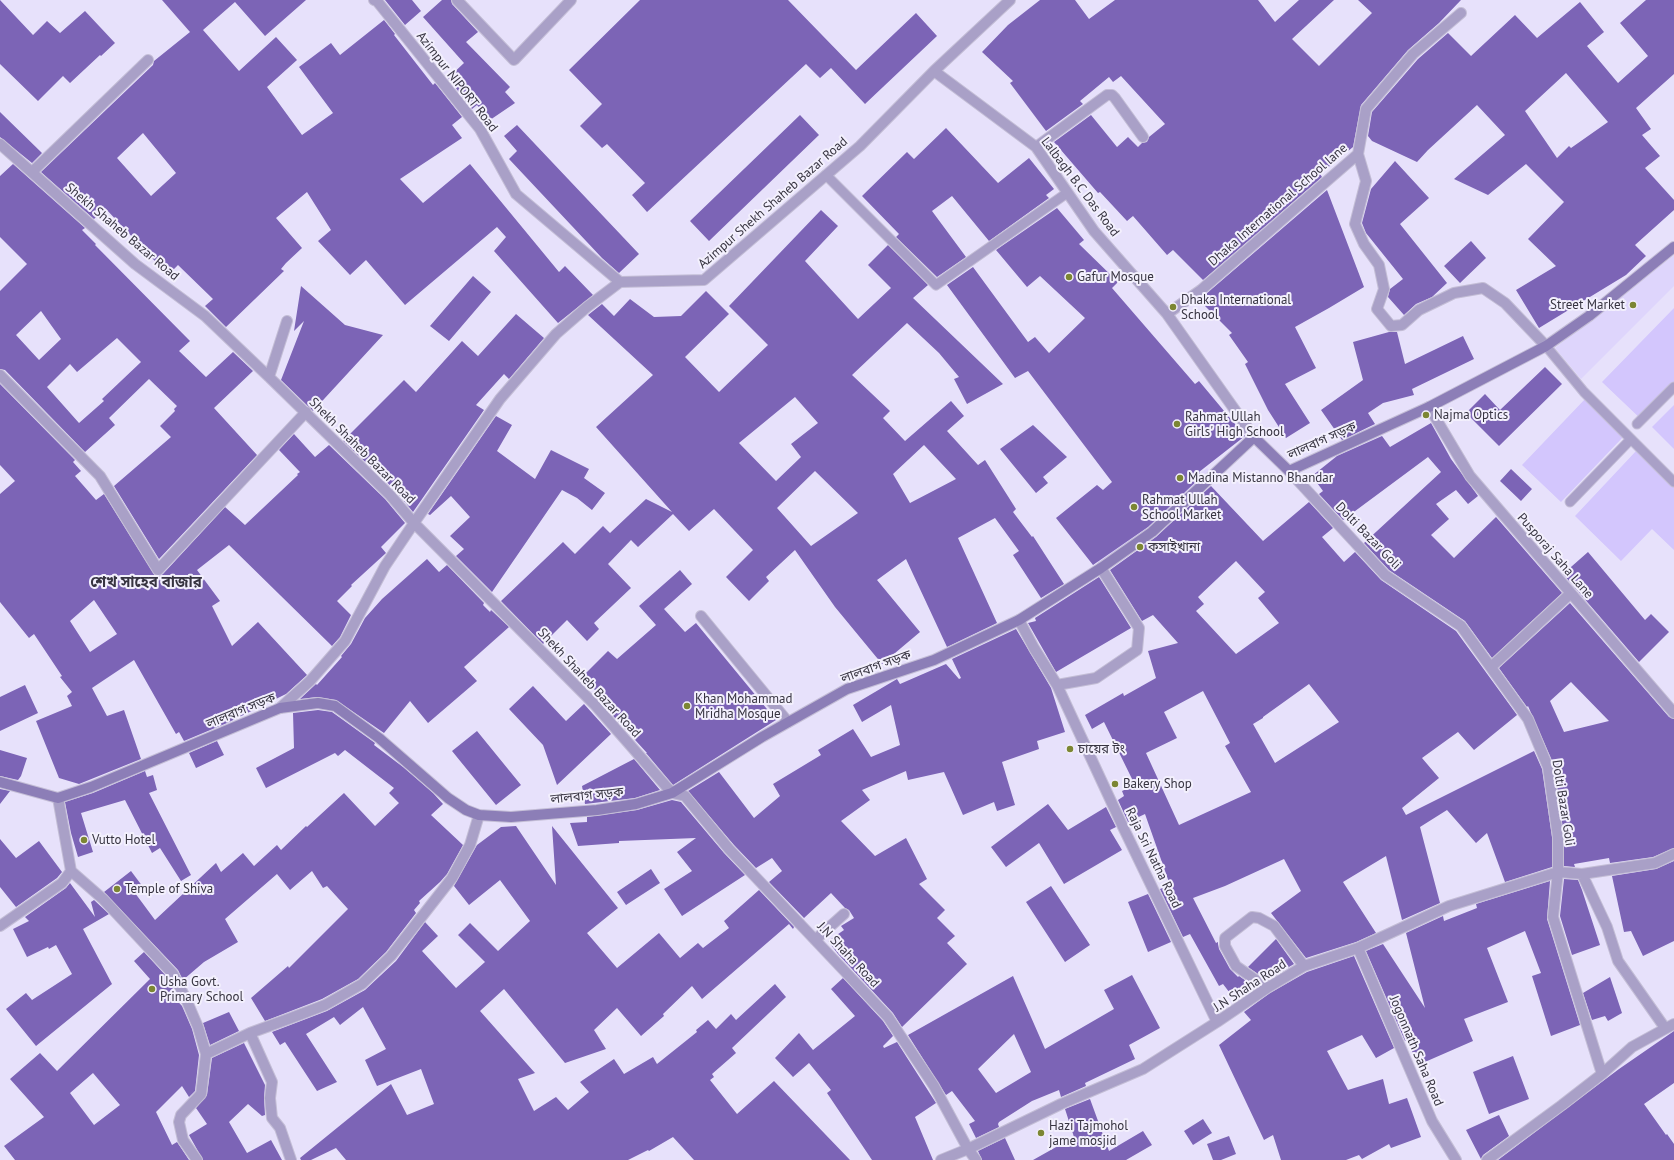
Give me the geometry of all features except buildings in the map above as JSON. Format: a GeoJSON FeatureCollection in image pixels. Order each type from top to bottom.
{"type":"FeatureCollection","features":[{"type":"Feature","properties":{"kind":"street","name":"Azimpur NIPORT Road"},"geometry":{"type":"LineString","coordinates":[[374,0],[377,1],[480,129],[516,194],[620,282]]}},
{"type":"Feature","properties":{"kind":"street"},"geometry":{"type":"LineString","coordinates":[[457,0],[514,60],[571,0]]}},
{"type":"Feature","properties":{"kind":"street","name":"Azimpur Shekh Shaheb Bazar Road"},"geometry":{"type":"LineString","coordinates":[[620,282],[704,280],[860,146],[934,71],[1010,0]]}},
{"type":"Feature","properties":{"kind":"street","name":"Dhaka International School lane"},"geometry":{"type":"LineString","coordinates":[[1167,314],[1201,290],[1358,154],[1366,109],[1413,54],[1461,14]]}},
{"type":"Feature","properties":{"kind":"street"},"geometry":{"type":"LineString","coordinates":[[32,172],[148,60]]}},
{"type":"Feature","properties":{"kind":"street","name":"Lalbagh B.C Das Road"},"geometry":{"type":"LineString","coordinates":[[934,71],[1036,146],[1094,231],[1167,314],[1254,437]]}},
{"type":"Feature","properties":{"kind":"street"},"geometry":{"type":"LineString","coordinates":[[1036,146],[1107,94],[1112,95],[1115,98],[1143,136]]}},
{"type":"Feature","properties":{"kind":"street","name":"Shekh Shaheb Bazar Road"},"geometry":{"type":"LineString","coordinates":[[0,144],[135,264],[205,316],[306,412],[390,495],[414,522],[595,705],[672,793]]}},
{"type":"Feature","properties":{"kind":"street"},"geometry":{"type":"LineString","coordinates":[[1358,154],[1366,181],[1354,224],[1364,244],[1379,265],[1384,289],[1377,309],[1391,326],[1402,325],[1419,310],[1454,292],[1483,288],[1505,303],[1546,346]]}},
{"type":"Feature","properties":{"kind":"street","name":"লালবাগ সড়ক"},"geometry":{"type":"LineString","coordinates":[[58,798],[91,787],[280,708],[318,702],[335,706],[379,738],[448,798],[466,810],[479,815],[511,817],[597,810],[636,804],[672,793],[762,737],[847,689],[934,660],[1019,620],[1101,568],[1152,532],[1254,437],[1289,471],[1429,407],[1546,346],[1588,316],[1674,247]]}},
{"type":"Feature","properties":{"kind":"street"},"geometry":{"type":"LineString","coordinates":[[280,708],[310,681],[345,641],[385,566],[500,399],[556,334],[586,307],[620,282]]}},
{"type":"Feature","properties":{"kind":"street"},"geometry":{"type":"LineString","coordinates":[[269,377],[287,321]]}},
{"type":"Feature","properties":{"kind":"street"},"geometry":{"type":"LineString","coordinates":[[0,374],[100,476],[158,570],[306,412]]}},
{"type":"Feature","properties":{"kind":"street","name":"Pusporaj Saha Lane"},"geometry":{"type":"LineString","coordinates":[[1429,407],[1470,476],[1674,713]]}},
{"type":"Feature","properties":{"kind":"street","name":"Dolti Bazar Goli"},"geometry":{"type":"LineString","coordinates":[[1289,471],[1385,575],[1461,626],[1528,719],[1548,767],[1558,837],[1558,872],[1553,916],[1602,1074]]}},
{"type":"Feature","properties":{"kind":"street"},"geometry":{"type":"LineString","coordinates":[[1057,685],[1096,678],[1137,650],[1139,628],[1101,568]]}},
{"type":"Feature","properties":{"kind":"street"},"geometry":{"type":"LineString","coordinates":[[1491,667],[1570,594]]}},
{"type":"Feature","properties":{"kind":"street"},"geometry":{"type":"LineString","coordinates":[[701,616],[788,722]]}},
{"type":"Feature","properties":{"kind":"street","name":"Raja Sri Natha Road"},"geometry":{"type":"LineString","coordinates":[[1019,620],[1057,685],[1123,828],[1217,1022]]}},
{"type":"Feature","properties":{"kind":"street"},"geometry":{"type":"LineString","coordinates":[[0,782],[58,798],[70,871],[103,899],[173,974],[198,1027],[206,1054],[201,1094],[181,1115],[179,1122],[182,1140],[196,1160]]}},
{"type":"Feature","properties":{"kind":"street","name":"J.N Shaha Road"},"geometry":{"type":"LineString","coordinates":[[672,793],[685,796],[729,849],[888,1017],[934,1086],[968,1149],[976,1160]]}},
{"type":"Feature","properties":{"kind":"street"},"geometry":{"type":"LineString","coordinates":[[206,1054],[250,1032],[291,1018],[325,1004],[362,984],[391,956],[452,878],[470,846],[479,815]]}},
{"type":"Feature","properties":{"kind":"street"},"geometry":{"type":"LineString","coordinates":[[1558,872],[1582,874],[1655,863],[1674,854]]}},
{"type":"Feature","properties":{"kind":"street"},"geometry":{"type":"LineString","coordinates":[[0,926],[62,883],[70,871]]}},
{"type":"Feature","properties":{"kind":"street","name":"J.N Shaha Road"},"geometry":{"type":"LineString","coordinates":[[941,1160],[968,1149],[1061,1104],[1143,1069],[1267,988],[1304,966],[1358,948],[1449,906],[1558,872]]}},
{"type":"Feature","properties":{"kind":"street"},"geometry":{"type":"LineString","coordinates":[[1487,1160],[1602,1074],[1632,1047],[1670,1026],[1618,961],[1606,927],[1582,874]]}},
{"type":"Feature","properties":{"kind":"street"},"geometry":{"type":"LineString","coordinates":[[815,940],[844,914]]}},
{"type":"Feature","properties":{"kind":"street"},"geometry":{"type":"LineString","coordinates":[[1267,988],[1236,966],[1225,946],[1225,938],[1252,916],[1274,926],[1304,966]]}},
{"type":"Feature","properties":{"kind":"street","name":"Jogonnath Saha Road"},"geometry":{"type":"LineString","coordinates":[[1358,948],[1432,1121],[1456,1160]]}},
{"type":"Feature","properties":{"kind":"street"},"geometry":{"type":"LineString","coordinates":[[250,1032],[272,1082],[270,1098],[272,1118],[280,1128],[291,1160]]}},
{"type":"Feature","properties":{"kind":"lane"},"geometry":{"type":"LineString","coordinates":[[826,175],[936,285],[1067,192]]}},
{"type":"Feature","properties":{"kind":"lane"},"geometry":{"type":"LineString","coordinates":[[1546,346],[1584,392],[1674,482]]}},
{"type":"Feature","properties":{"kind":"lane"},"geometry":{"type":"LineString","coordinates":[[1637,424],[1674,387]]}},
{"type":"Feature","properties":{"kind":"lane"},"geometry":{"type":"LineString","coordinates":[[1570,502],[1631,440]]}},
{"type":"Feature","properties":{"kind":"shaded area"},"geometry":{"type":"Polygon","coordinates":[[[1674,255],[1674,286],[1581,379],[1555,348],[1674,255]]]}},
{"type":"Feature","properties":{"kind":"shaded area"},"geometry":{"type":"Polygon","coordinates":[[[1674,308],[1674,391],[1644,422],[1602,382],[1674,308]]]}},
{"type":"Feature","properties":{"kind":"shaded area"},"geometry":{"type":"Polygon","coordinates":[[[1586,398],[1625,435],[1561,502],[1522,465],[1586,398]]]}},
{"type":"Feature","properties":{"kind":"shaded area"},"geometry":{"type":"Polygon","coordinates":[[[1674,405],[1674,449],[1652,427],[1674,405]]]}},
{"type":"Feature","properties":{"kind":"shaded area"},"geometry":{"type":"Polygon","coordinates":[[[1637,450],[1674,486],[1674,550],[1652,529],[1621,561],[1575,516],[1637,450]]]}},
{"type":"Feature","properties":{"kind":"shaded area"},"geometry":{"type":"Polygon","coordinates":[[[1207,468],[1212,473],[1150,530],[1100,566],[1096,560],[1207,468]]]}},
{"type":"Feature","properties":{"kind":"place","name":"Gafur Mosque"},"geometry":{"type":"Point","coordinates":[1069,277]}},
{"type":"Feature","properties":{"kind":"place","name":"Street Market"},"geometry":{"type":"Point","coordinates":[1633,305]}},
{"type":"Feature","properties":{"kind":"place","name":"Dhaka International School"},"geometry":{"type":"Point","coordinates":[1173,307]}},
{"type":"Feature","properties":{"kind":"place","name":"Najma Optics"},"geometry":{"type":"Point","coordinates":[1426,415]}},
{"type":"Feature","properties":{"kind":"place","name":"Rahmat Ullah Girls' High School"},"geometry":{"type":"Point","coordinates":[1177,424]}},
{"type":"Feature","properties":{"kind":"place","name":"Madina Mistanno Bhandar"},"geometry":{"type":"Point","coordinates":[1180,478]}},
{"type":"Feature","properties":{"kind":"place","name":"Rahmat Ullah School Market"},"geometry":{"type":"Point","coordinates":[1134,507]}},
{"type":"Feature","properties":{"kind":"place","name":"কসাইখানা"},"geometry":{"type":"Point","coordinates":[1140,547]}},
{"type":"Feature","properties":{"kind":"place","name":"Khan Mohammad Mridha Mosque"},"geometry":{"type":"Point","coordinates":[687,706]}},
{"type":"Feature","properties":{"kind":"place","name":"চায়ের টং"},"geometry":{"type":"Point","coordinates":[1070,749]}},
{"type":"Feature","properties":{"kind":"place","name":"Bakery Shop"},"geometry":{"type":"Point","coordinates":[1115,784]}},
{"type":"Feature","properties":{"kind":"place","name":"Vutto Hotel"},"geometry":{"type":"Point","coordinates":[84,840]}},
{"type":"Feature","properties":{"kind":"place","name":"Temple of Shiva"},"geometry":{"type":"Point","coordinates":[117,889]}},
{"type":"Feature","properties":{"kind":"place","name":"Usha Govt. Primary School"},"geometry":{"type":"Point","coordinates":[152,989]}},
{"type":"Feature","properties":{"kind":"place","name":"Hazi Tajmohol jame mosjid"},"geometry":{"type":"Point","coordinates":[1041,1133]}},
{"type":"Feature","properties":{"kind":"district","name":"শেখ সাহেব বাজার"},"geometry":{"type":"Point","coordinates":[146,583]}}]}
